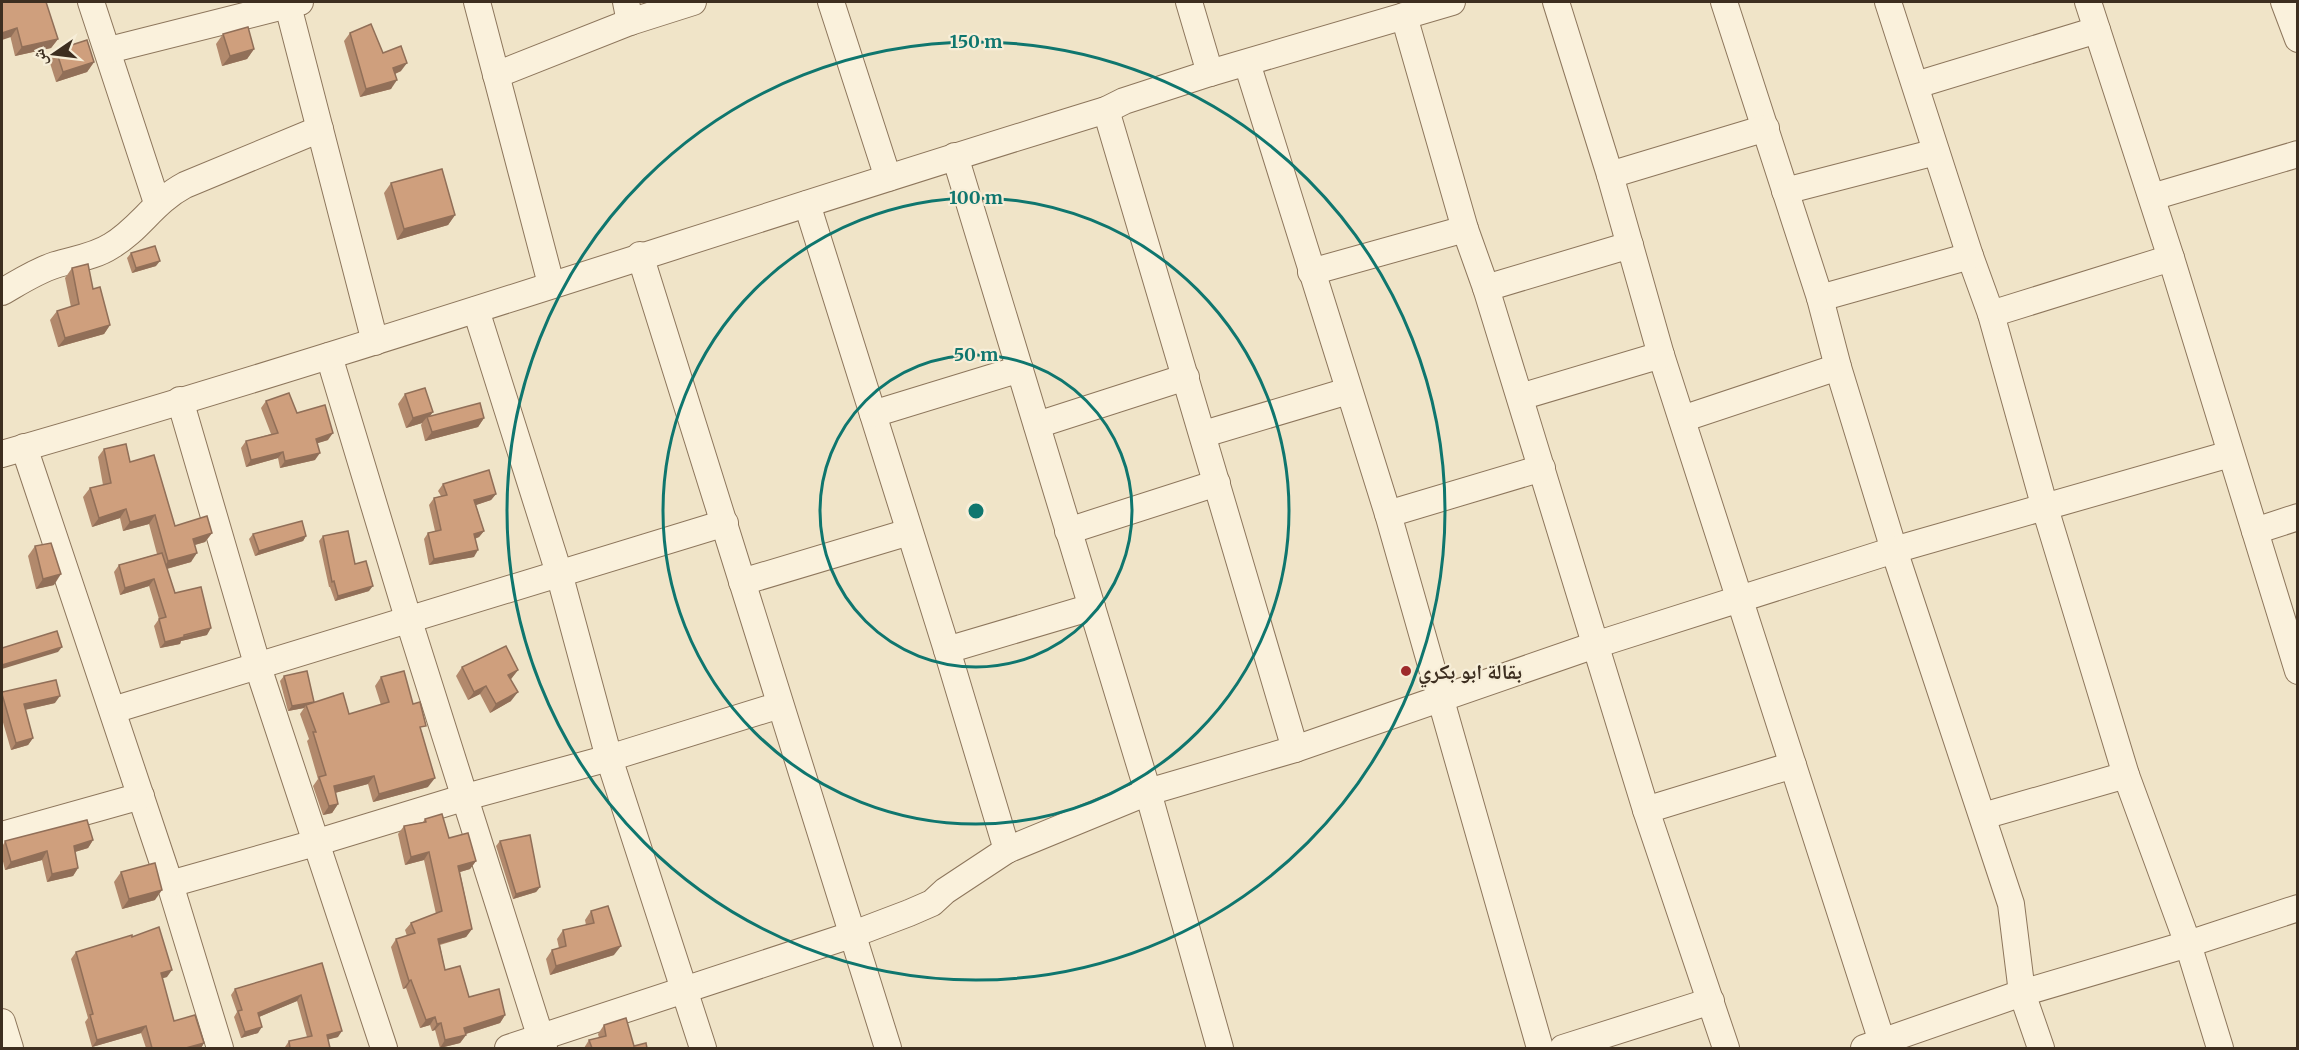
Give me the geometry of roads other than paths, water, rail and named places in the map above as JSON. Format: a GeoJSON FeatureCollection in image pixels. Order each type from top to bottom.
{"type":"FeatureCollection","features":[{"type":"Feature","properties":{"kind":"street"},"geometry":{"type":"LineString","coordinates":[[91,2],[109,50],[157,203]]}},
{"type":"Feature","properties":{"kind":"street"},"geometry":{"type":"LineString","coordinates":[[477,2],[551,284]]}},
{"type":"Feature","properties":{"kind":"street"},"geometry":{"type":"LineString","coordinates":[[496,75],[628,12],[693,2]]}},
{"type":"Feature","properties":{"kind":"street"},"geometry":{"type":"LineString","coordinates":[[831,2],[888,177]]}},
{"type":"Feature","properties":{"kind":"street"},"geometry":{"type":"LineString","coordinates":[[220,1048],[170,884],[113,710],[13,451],[329,357],[640,255],[1106,110],[1124,100],[1452,2]]}},
{"type":"Feature","properties":{"kind":"street"},"geometry":{"type":"LineString","coordinates":[[1556,2],[1610,175],[1661,355],[1793,765],[1877,1047],[2022,993],[2188,944],[2298,908]]}},
{"type":"Feature","properties":{"kind":"street"},"geometry":{"type":"LineString","coordinates":[[1724,2],[1820,298],[1838,367],[1894,550],[2011,904],[2022,993],[2041,1048]]}},
{"type":"Feature","properties":{"kind":"street"},"geometry":{"type":"LineString","coordinates":[[1888,2],[1991,314],[2044,508],[2126,775],[2188,944],[2220,1048]]}},
{"type":"Feature","properties":{"kind":"street"},"geometry":{"type":"LineString","coordinates":[[2088,2],[2152,197],[2298,671]]}},
{"type":"Feature","properties":{"kind":"street"},"geometry":{"type":"LineString","coordinates":[[2284,2],[2298,39]]}},
{"type":"Feature","properties":{"kind":"street"},"geometry":{"type":"LineString","coordinates":[[109,50],[292,3],[320,129],[375,342]]}},
{"type":"Feature","properties":{"kind":"street"},"geometry":{"type":"LineString","coordinates":[[1191,4],[1210,73]]}},
{"type":"Feature","properties":{"kind":"street"},"geometry":{"type":"LineString","coordinates":[[1404,16],[1465,229],[1520,397],[1646,810],[1726,1048]]}},
{"type":"Feature","properties":{"kind":"street"},"geometry":{"type":"LineString","coordinates":[[1916,85],[2097,30]]}},
{"type":"Feature","properties":{"kind":"street"},"geometry":{"type":"LineString","coordinates":[[1247,63],[1388,514],[1540,1048]]}},
{"type":"Feature","properties":{"kind":"street"},"geometry":{"type":"LineString","coordinates":[[1106,110],[1204,434],[1295,749]]}},
{"type":"Feature","properties":{"kind":"street"},"geometry":{"type":"LineString","coordinates":[[1610,175],[1766,128]]}},
{"type":"Feature","properties":{"kind":"street"},"geometry":{"type":"LineString","coordinates":[[2,290],[52,266],[97,254],[110,247],[123,239],[157,203],[185,185],[320,129]]}},
{"type":"Feature","properties":{"kind":"street"},"geometry":{"type":"LineString","coordinates":[[1785,191],[1936,152]]}},
{"type":"Feature","properties":{"kind":"street"},"geometry":{"type":"LineString","coordinates":[[2152,197],[2298,154]]}},
{"type":"Feature","properties":{"kind":"street"},"geometry":{"type":"LineString","coordinates":[[955,156],[1148,792],[1220,1048]]}},
{"type":"Feature","properties":{"kind":"street"},"geometry":{"type":"LineString","coordinates":[[807,204],[947,650],[1007,850]]}},
{"type":"Feature","properties":{"kind":"street"},"geometry":{"type":"LineString","coordinates":[[1311,272],[1465,229]]}},
{"type":"Feature","properties":{"kind":"street"},"geometry":{"type":"LineString","coordinates":[[1486,288],[1630,245]]}},
{"type":"Feature","properties":{"kind":"street"},"geometry":{"type":"LineString","coordinates":[[640,255],[725,523],[850,935],[888,1048]]}},
{"type":"Feature","properties":{"kind":"street"},"geometry":{"type":"LineString","coordinates":[[1820,298],[1970,256]]}},
{"type":"Feature","properties":{"kind":"street"},"geometry":{"type":"LineString","coordinates":[[1991,314],[2171,258]]}},
{"type":"Feature","properties":{"kind":"street"},"geometry":{"type":"LineString","coordinates":[[476,310],[559,573],[609,758],[703,1048]]}},
{"type":"Feature","properties":{"kind":"street"},"geometry":{"type":"LineString","coordinates":[[1520,397],[1661,355]]}},
{"type":"Feature","properties":{"kind":"street"},"geometry":{"type":"LineString","coordinates":[[329,357],[408,618],[543,1043]]}},
{"type":"Feature","properties":{"kind":"street"},"geometry":{"type":"LineString","coordinates":[[1682,419],[1838,367]]}},
{"type":"Feature","properties":{"kind":"street"},"geometry":{"type":"LineString","coordinates":[[873,414],[1020,369]]}},
{"type":"Feature","properties":{"kind":"street"},"geometry":{"type":"LineString","coordinates":[[1037,425],[1186,377]]}},
{"type":"Feature","properties":{"kind":"street"},"geometry":{"type":"LineString","coordinates":[[1204,434],[1348,391]]}},
{"type":"Feature","properties":{"kind":"street"},"geometry":{"type":"LineString","coordinates":[[180,400],[258,667],[384,1048]]}},
{"type":"Feature","properties":{"kind":"street"},"geometry":{"type":"LineString","coordinates":[[508,1048],[543,1043],[685,989],[850,935],[909,913],[932,903],[945,891],[1007,850],[1148,792],[1295,749],[1442,700],[1595,645],[1740,598],[1894,550],[2230,454]]}},
{"type":"Feature","properties":{"kind":"street"},"geometry":{"type":"LineString","coordinates":[[1388,514],[1542,468]]}},
{"type":"Feature","properties":{"kind":"street"},"geometry":{"type":"LineString","coordinates":[[1068,531],[1217,483]]}},
{"type":"Feature","properties":{"kind":"street"},"geometry":{"type":"LineString","coordinates":[[2255,531],[2298,517]]}},
{"type":"Feature","properties":{"kind":"street"},"geometry":{"type":"LineString","coordinates":[[113,710],[725,523]]}},
{"type":"Feature","properties":{"kind":"street"},"geometry":{"type":"LineString","coordinates":[[742,582],[909,532]]}},
{"type":"Feature","properties":{"kind":"street"},"geometry":{"type":"LineString","coordinates":[[947,650],[1092,607]]}},
{"type":"Feature","properties":{"kind":"street"},"geometry":{"type":"LineString","coordinates":[[170,884],[466,797],[609,758],[780,705]]}},
{"type":"Feature","properties":{"kind":"street"},"geometry":{"type":"LineString","coordinates":[[1646,810],[1793,765]]}},
{"type":"Feature","properties":{"kind":"street"},"geometry":{"type":"LineString","coordinates":[[1983,816],[2126,775]]}},
{"type":"Feature","properties":{"kind":"street"},"geometry":{"type":"LineString","coordinates":[[2,835],[141,796]]}},
{"type":"Feature","properties":{"kind":"street"},"geometry":{"type":"LineString","coordinates":[[1563,1048],[1711,1001]]}},
{"type":"Feature","properties":{"kind":"street"},"geometry":{"type":"LineString","coordinates":[[2,1022],[10,1048]]}},
{"type":"Feature","properties":{"kind":"place","name":"بقالة ابو بكري"},"geometry":{"type":"Point","coordinates":[1406,671]}}]}
